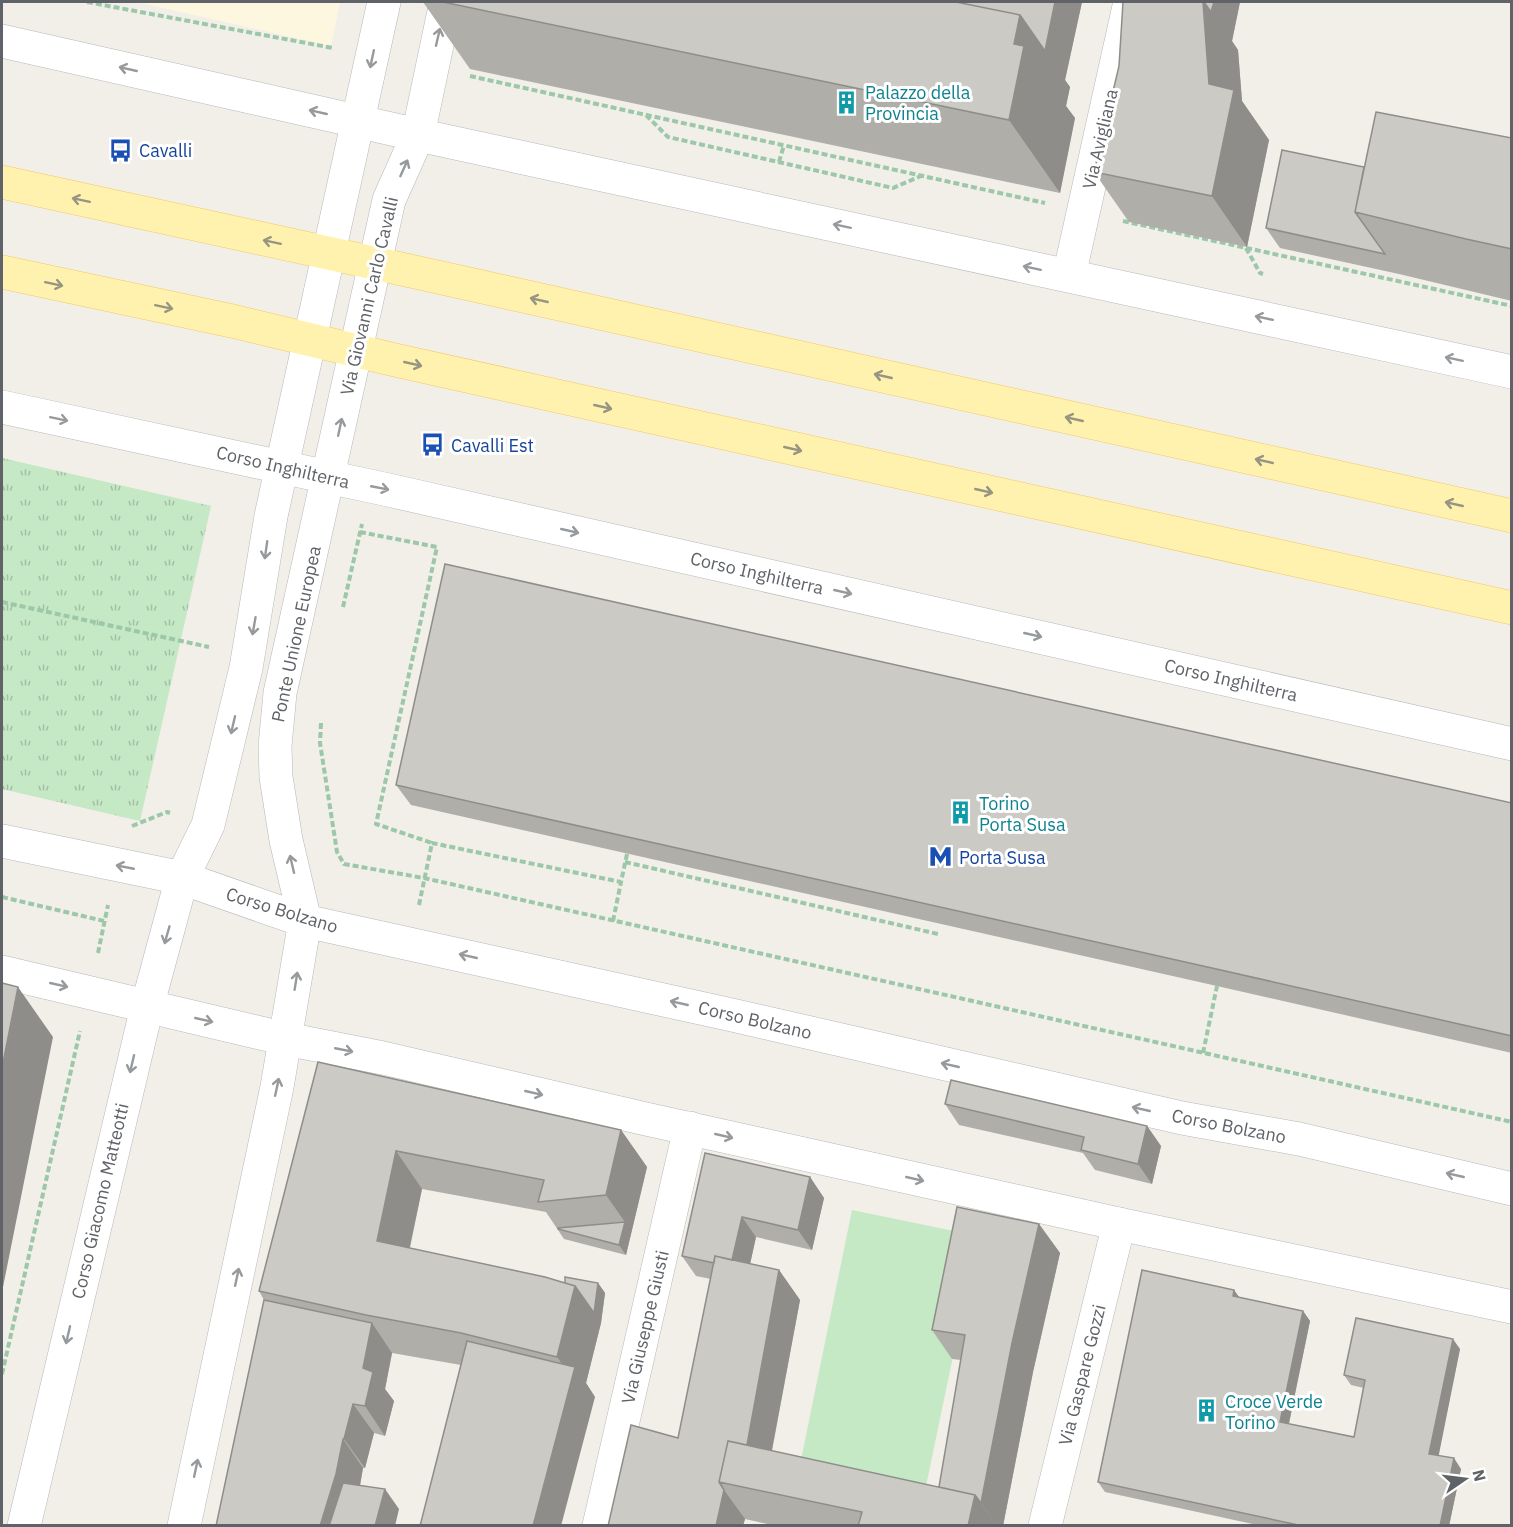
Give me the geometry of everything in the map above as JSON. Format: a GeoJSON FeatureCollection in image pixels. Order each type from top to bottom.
{"type":"FeatureCollection","features":[{"type":"Feature","properties":{"kind":"main road"},"geometry":{"type":"LineString","coordinates":[[2,182],[1512,516]]}},
{"type":"Feature","properties":{"kind":"main road"},"geometry":{"type":"LineString","coordinates":[[2,272],[1512,608]]}},
{"type":"Feature","properties":{"kind":"street"},"geometry":{"type":"LineString","coordinates":[[182,878],[207,825],[246,668],[271,516],[384,2]]}},
{"type":"Feature","properties":{"kind":"street","name":"Via Giovanni Carlo Cavalli"},"geometry":{"type":"LineString","coordinates":[[318,525],[389,200],[418,135],[446,2]]}},
{"type":"Feature","properties":{"kind":"street","name":"Via Avigliana"},"geometry":{"type":"LineString","coordinates":[[1070,276],[1130,2]]}},
{"type":"Feature","properties":{"kind":"street"},"geometry":{"type":"LineString","coordinates":[[2,41],[418,135],[1512,372]]}},
{"type":"Feature","properties":{"kind":"street","name":"Corso Inghilterra"},"geometry":{"type":"LineString","coordinates":[[2,407],[204,449],[1512,744]]}},
{"type":"Feature","properties":{"kind":"street","name":"Ponte Unione Europea"},"geometry":{"type":"LineString","coordinates":[[305,921],[286,840],[276,777],[275,746],[276,721],[283,679],[318,525]]}},
{"type":"Feature","properties":{"kind":"street","name":"Corso Bolzano"},"geometry":{"type":"LineString","coordinates":[[2,841],[182,878],[305,921],[1170,1116],[1299,1139],[1512,1189]]}},
{"type":"Feature","properties":{"kind":"street","name":"Corso Giacomo Matteotti"},"geometry":{"type":"LineString","coordinates":[[24,1526],[147,1007],[182,878]]}},
{"type":"Feature","properties":{"kind":"street"},"geometry":{"type":"LineString","coordinates":[[184,1526],[286,1039],[305,921]]}},
{"type":"Feature","properties":{"kind":"street"},"geometry":{"type":"LineString","coordinates":[[2,972],[286,1039],[383,1058],[1119,1224],[1512,1306]]}},
{"type":"Feature","properties":{"kind":"street","name":"Via Giuseppe Giusti"},"geometry":{"type":"LineString","coordinates":[[599,1526],[690,1128]]}},
{"type":"Feature","properties":{"kind":"street","name":"Via Gaspare Gozzi"},"geometry":{"type":"LineString","coordinates":[[1046,1526],[1119,1224]]}},
{"type":"Feature","properties":{"kind":"path"},"geometry":{"type":"LineString","coordinates":[[87,2],[372,56]]}},
{"type":"Feature","properties":{"kind":"path"},"geometry":{"type":"LineString","coordinates":[[432,65],[458,74],[494,80],[1512,306]]}},
{"type":"Feature","properties":{"kind":"path"},"geometry":{"type":"LineString","coordinates":[[646,115],[668,137],[894,188],[921,176]]}},
{"type":"Feature","properties":{"kind":"path"},"geometry":{"type":"LineString","coordinates":[[778,162],[784,145]]}},
{"type":"Feature","properties":{"kind":"path"},"geometry":{"type":"LineString","coordinates":[[1246,248],[1260,273]]}},
{"type":"Feature","properties":{"kind":"path"},"geometry":{"type":"LineString","coordinates":[[343,609],[361,533],[368,486]]}},
{"type":"Feature","properties":{"kind":"path"},"geometry":{"type":"LineString","coordinates":[[437,547],[376,824],[432,843],[621,882]]}},
{"type":"Feature","properties":{"kind":"path"},"geometry":{"type":"LineString","coordinates":[[2,602],[208,646],[246,668]]}},
{"type":"Feature","properties":{"kind":"path"},"geometry":{"type":"LineString","coordinates":[[321,720],[320,743],[337,852],[344,864],[424,878],[1512,1122]]}},
{"type":"Feature","properties":{"kind":"path"},"geometry":{"type":"LineString","coordinates":[[2,1374],[124,830],[167,812]]}},
{"type":"Feature","properties":{"kind":"path"},"geometry":{"type":"LineString","coordinates":[[411,944],[432,843]]}},
{"type":"Feature","properties":{"kind":"path"},"geometry":{"type":"LineString","coordinates":[[613,921],[627,854]]}},
{"type":"Feature","properties":{"kind":"path"},"geometry":{"type":"LineString","coordinates":[[625,862],[938,934]]}},
{"type":"Feature","properties":{"kind":"path"},"geometry":{"type":"LineString","coordinates":[[2,897],[104,921]]}},
{"type":"Feature","properties":{"kind":"path"},"geometry":{"type":"LineString","coordinates":[[1203,1053],[1217,986]]}},
{"type":"Feature","properties":{"kind":"shaded area"},"geometry":{"type":"Polygon","coordinates":[[[137,2],[340,2],[331,46],[137,2]]]}},
{"type":"Feature","properties":{"kind":"green space"},"geometry":{"type":"Polygon","coordinates":[[[2,458],[211,506],[140,821],[2,789],[2,458]]]}},
{"type":"Feature","properties":{"kind":"green space"},"geometry":{"type":"Polygon","coordinates":[[[852,1210],[978,1236],[926,1486],[801,1460],[852,1210]]]}},
{"type":"Feature","properties":{"kind":"building"},"geometry":{"type":"Polygon","coordinates":[[[443,2],[956,2],[1020,15],[1014,44],[1024,46],[1009,120],[443,2]]]}},
{"type":"Feature","properties":{"kind":"building"},"geometry":{"type":"Polygon","coordinates":[[[956,2],[1055,2],[1045,51],[1020,15],[956,2]]]}},
{"type":"Feature","properties":{"kind":"building"},"geometry":{"type":"Polygon","coordinates":[[[1123,2],[1203,2],[1209,84],[1234,90],[1212,196],[1094,172],[1119,66],[1123,2]]]}},
{"type":"Feature","properties":{"kind":"building"},"geometry":{"type":"Polygon","coordinates":[[[1204,2],[1214,2],[1211,12],[1204,2]]]}},
{"type":"Feature","properties":{"kind":"building"},"geometry":{"type":"Polygon","coordinates":[[[1376,112],[1512,138],[1512,249],[1355,212],[1376,112]]]}},
{"type":"Feature","properties":{"kind":"building"},"geometry":{"type":"Polygon","coordinates":[[[1282,150],[1364,167],[1355,212],[1385,254],[1266,228],[1282,150]]]}},
{"type":"Feature","properties":{"kind":"building","name":"Torino Porta Susa"},"geometry":{"type":"Polygon","coordinates":[[[445,564],[1512,803],[1512,1036],[396,785],[445,564]]]}},
{"type":"Feature","properties":{"kind":"building"},"geometry":{"type":"Polygon","coordinates":[[[2,983],[18,987],[2,1068],[2,983]]]}},
{"type":"Feature","properties":{"kind":"building"},"geometry":{"type":"Polygon","coordinates":[[[318,1062],[621,1130],[606,1195],[538,1202],[544,1180],[396,1151],[377,1241],[545,1277],[575,1286],[557,1357],[461,1333],[259,1291],[318,1062]]]}},
{"type":"Feature","properties":{"kind":"building"},"geometry":{"type":"Polygon","coordinates":[[[951,1080],[1147,1126],[1138,1164],[1081,1150],[1084,1137],[945,1104],[951,1080]]]}},
{"type":"Feature","properties":{"kind":"building"},"geometry":{"type":"Polygon","coordinates":[[[705,1153],[810,1177],[798,1230],[742,1217],[732,1260],[715,1256],[714,1263],[682,1256],[705,1153]]]}},
{"type":"Feature","properties":{"kind":"building"},"geometry":{"type":"Polygon","coordinates":[[[957,1207],[1039,1224],[1012,1343],[981,1503],[975,1495],[939,1487],[965,1335],[932,1330],[957,1207]]]}},
{"type":"Feature","properties":{"kind":"building"},"geometry":{"type":"Polygon","coordinates":[[[625,1222],[619,1245],[558,1229],[558,1228],[625,1222]]]}},
{"type":"Feature","properties":{"kind":"building"},"geometry":{"type":"Polygon","coordinates":[[[715,1256],[779,1270],[747,1445],[728,1441],[719,1482],[724,1490],[716,1526],[608,1526],[631,1425],[678,1438],[715,1256]]]}},
{"type":"Feature","properties":{"kind":"building","name":"Croce Verde Torino"},"geometry":{"type":"Polygon","coordinates":[[[1142,1270],[1234,1290],[1233,1296],[1303,1311],[1280,1422],[1354,1437],[1365,1380],[1344,1375],[1356,1318],[1453,1339],[1429,1454],[1454,1458],[1440,1526],[1303,1526],[1098,1482],[1142,1270]]]}},
{"type":"Feature","properties":{"kind":"building"},"geometry":{"type":"Polygon","coordinates":[[[565,1277],[598,1283],[594,1313],[575,1286],[565,1283],[565,1277]]]}},
{"type":"Feature","properties":{"kind":"building"},"geometry":{"type":"Polygon","coordinates":[[[264,1300],[372,1323],[363,1368],[373,1372],[365,1406],[353,1404],[336,1474],[320,1526],[216,1526],[264,1300]]]}},
{"type":"Feature","properties":{"kind":"building"},"geometry":{"type":"Polygon","coordinates":[[[467,1341],[575,1367],[533,1526],[420,1526],[467,1341]]]}},
{"type":"Feature","properties":{"kind":"building"},"geometry":{"type":"Polygon","coordinates":[[[728,1441],[975,1495],[968,1526],[858,1526],[862,1512],[719,1482],[728,1441]]]}},
{"type":"Feature","properties":{"kind":"building"},"geometry":{"type":"Polygon","coordinates":[[[343,1483],[385,1489],[375,1526],[329,1526],[343,1483]]]}},
{"type":"Feature","properties":{"kind":"place","name":"Palazzo della Provincia"},"geometry":{"type":"Point","coordinates":[847,102]}},
{"type":"Feature","properties":{"kind":"place","name":"Cavalli"},"geometry":{"type":"Point","coordinates":[121,150]}},
{"type":"Feature","properties":{"kind":"place","name":"Cavalli Est"},"geometry":{"type":"Point","coordinates":[433,445]}},
{"type":"Feature","properties":{"kind":"place","name":"Torino Porta Susa"},"geometry":{"type":"Point","coordinates":[961,813]}},
{"type":"Feature","properties":{"kind":"place","name":"Porta Susa"},"geometry":{"type":"Point","coordinates":[941,857]}},
{"type":"Feature","properties":{"kind":"place","name":"Croce Verde Torino"},"geometry":{"type":"Point","coordinates":[1207,1411]}}]}
